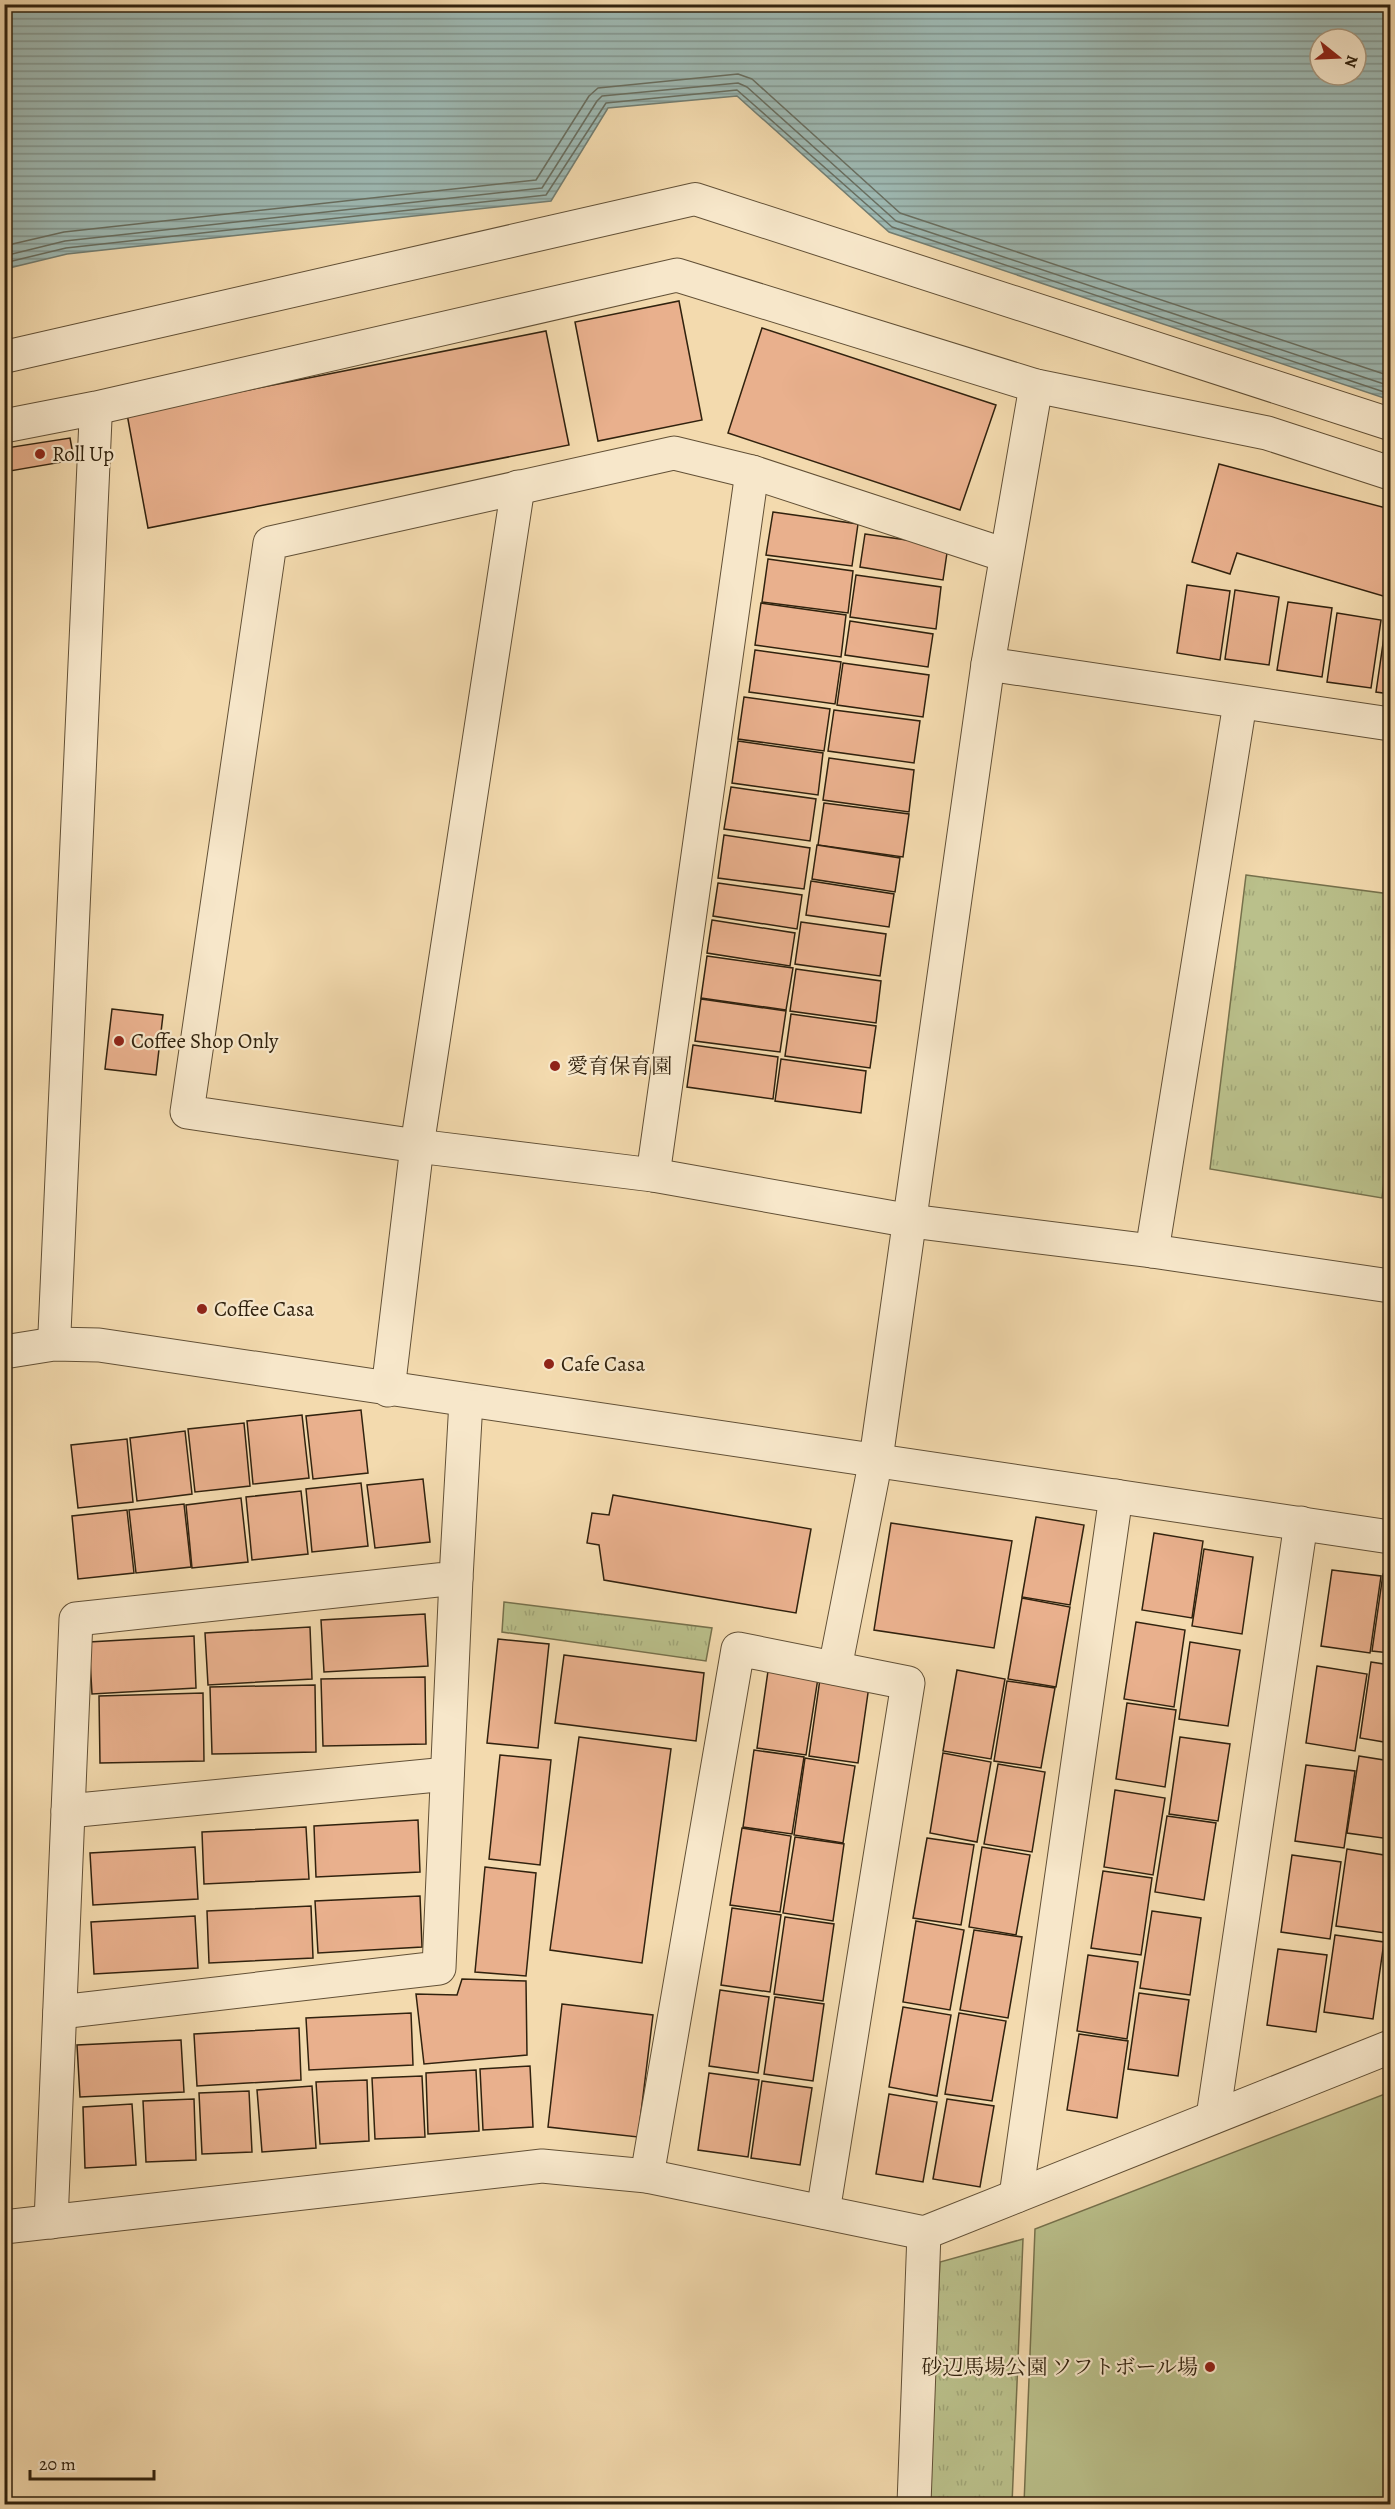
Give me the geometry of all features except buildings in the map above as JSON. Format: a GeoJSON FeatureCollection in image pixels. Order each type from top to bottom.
{"type":"FeatureCollection","features":[{"type":"Feature","properties":{"kind":"street"},"geometry":{"type":"LineString","coordinates":[[4,357],[695,199],[1390,424]]}},
{"type":"Feature","properties":{"kind":"street"},"geometry":{"type":"LineString","coordinates":[[4,426],[96,408],[677,275],[1036,386],[1267,433],[1390,473]]}},
{"type":"Feature","properties":{"kind":"street"},"geometry":{"type":"LineString","coordinates":[[835,1668],[876,1459],[988,664],[1036,386]]}},
{"type":"Feature","properties":{"kind":"street"},"geometry":{"type":"LineString","coordinates":[[54,1344],[96,408]]}},
{"type":"Feature","properties":{"kind":"street"},"geometry":{"type":"LineString","coordinates":[[1005,555],[752,472],[674,453],[270,543],[187,1112],[417,1146],[653,1175],[911,1221],[1390,1279]]}},
{"type":"Feature","properties":{"kind":"street"},"geometry":{"type":"LineString","coordinates":[[653,1175],[752,472]]}},
{"type":"Feature","properties":{"kind":"street"},"geometry":{"type":"LineString","coordinates":[[388,1390],[417,1146],[518,487]]}},
{"type":"Feature","properties":{"kind":"street"},"geometry":{"type":"LineString","coordinates":[[988,664],[1390,724]]}},
{"type":"Feature","properties":{"kind":"street"},"geometry":{"type":"LineString","coordinates":[[1152,1251],[1240,703]]}},
{"type":"Feature","properties":{"kind":"street"},"geometry":{"type":"LineString","coordinates":[[4,1352],[54,1344],[99,1345],[388,1390],[876,1459],[1390,1537]]}},
{"type":"Feature","properties":{"kind":"street"},"geometry":{"type":"LineString","coordinates":[[60,2012],[439,1968],[466,1401]]}},
{"type":"Feature","properties":{"kind":"street"},"geometry":{"type":"LineString","coordinates":[[1016,2196],[1116,1496]]}},
{"type":"Feature","properties":{"kind":"street"},"geometry":{"type":"LineString","coordinates":[[1213,2117],[1301,1523]]}},
{"type":"Feature","properties":{"kind":"street"},"geometry":{"type":"LineString","coordinates":[[51,2222],[76,1619],[456,1578]]}},
{"type":"Feature","properties":{"kind":"street"},"geometry":{"type":"LineString","coordinates":[[647,2176],[738,1649],[835,1668],[908,1683],[823,2212]]}},
{"type":"Feature","properties":{"kind":"street"},"geometry":{"type":"LineString","coordinates":[[68,1811],[447,1774]]}},
{"type":"Feature","properties":{"kind":"street"},"geometry":{"type":"LineString","coordinates":[[4,2227],[542,2166],[647,2176],[924,2233],[1390,2047]]}},
{"type":"Feature","properties":{"kind":"street"},"geometry":{"type":"LineString","coordinates":[[914,2505],[924,2233]]}},
{"type":"Feature","properties":{"kind":"green space"},"geometry":{"type":"Polygon","coordinates":[[[1246,875],[1390,894],[1390,1132],[1382,1198],[1210,1169],[1246,875]]]}},
{"type":"Feature","properties":{"kind":"green space"},"geometry":{"type":"Polygon","coordinates":[[[504,1602],[712,1628],[706,1661],[502,1632],[504,1602]]]}},
{"type":"Feature","properties":{"kind":"green space","name":"砂辺馬場公園 ソフトボール場"},"geometry":{"type":"Polygon","coordinates":[[[1390,2092],[1390,2504],[1024,2504],[1035,2229],[1390,2092]]]}},
{"type":"Feature","properties":{"kind":"green space"},"geometry":{"type":"Polygon","coordinates":[[[1023,2239],[1012,2504],[927,2504],[940,2262],[1023,2239]]]}},
{"type":"Feature","properties":{"kind":"water"},"geometry":{"type":"Polygon","coordinates":[[[4,5],[1390,5],[1390,400],[889,232],[737,96],[608,108],[551,201],[67,254],[5,269],[4,5]]]}},
{"type":"Feature","properties":{"kind":"place","name":"Roll Up"},"geometry":{"type":"Point","coordinates":[40,454]}},
{"type":"Feature","properties":{"kind":"place","name":"Coffee Shop Only"},"geometry":{"type":"Point","coordinates":[119,1041]}},
{"type":"Feature","properties":{"kind":"place","name":"愛育保育園"},"geometry":{"type":"Point","coordinates":[555,1066]}},
{"type":"Feature","properties":{"kind":"place","name":"Coffee Casa"},"geometry":{"type":"Point","coordinates":[202,1309]}},
{"type":"Feature","properties":{"kind":"place","name":"Cafe Casa"},"geometry":{"type":"Point","coordinates":[549,1364]}},
{"type":"Feature","properties":{"kind":"place","name":"砂辺馬場公園 ソフトボール場"},"geometry":{"type":"Point","coordinates":[1210,2367]}}]}
